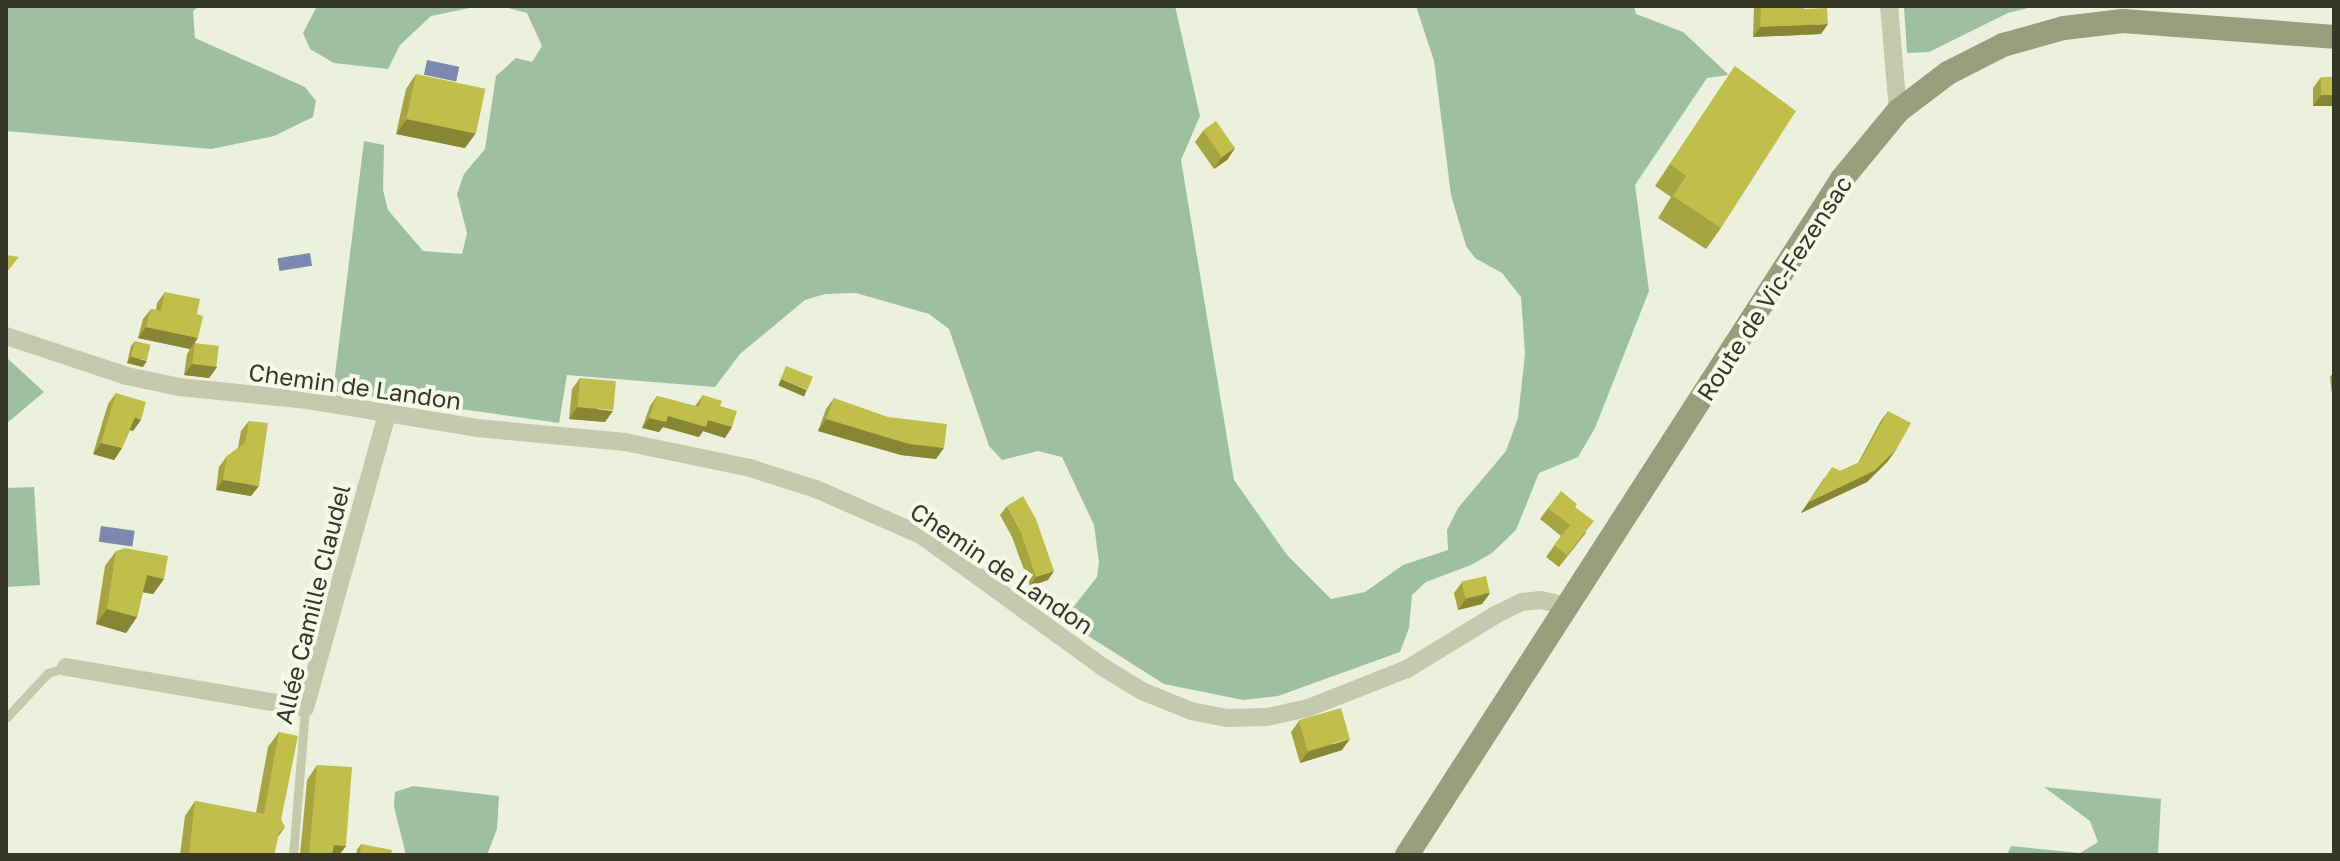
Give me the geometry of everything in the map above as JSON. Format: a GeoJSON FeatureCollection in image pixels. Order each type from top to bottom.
{"type":"FeatureCollection","features":[{"type":"Feature","properties":{"kind":"main road","name":"Route de Vic-Fezensac"},"geometry":{"type":"LineString","coordinates":[[1407,855],[1842,179],[1898,111],[1948,73],[1989,52],[2064,28],[2123,21],[2334,37]]}},
{"type":"Feature","properties":{"kind":"street"},"geometry":{"type":"LineString","coordinates":[[1889,6],[1898,111]]}},
{"type":"Feature","properties":{"kind":"street","name":"Chemin de Landon"},"geometry":{"type":"LineString","coordinates":[[6,336],[153,382],[308,400],[387,415],[640,445],[750,468],[816,489],[921,535],[1101,666],[1142,691],[1191,711],[1227,718],[1267,717],[1322,703],[1407,669],[1522,602],[1541,600],[1568,606]]}},
{"type":"Feature","properties":{"kind":"street","name":"Allée Camille Claudel"},"geometry":{"type":"LineString","coordinates":[[305,708],[387,415]]}},
{"type":"Feature","properties":{"kind":"street"},"geometry":{"type":"LineString","coordinates":[[66,667],[305,708]]}},
{"type":"Feature","properties":{"kind":"lane"},"geometry":{"type":"LineString","coordinates":[[6,718],[48,673],[66,667]]}},
{"type":"Feature","properties":{"kind":"lane","name":"Allée Camille Claudel"},"geometry":{"type":"LineString","coordinates":[[293,855],[305,708]]}},
{"type":"Feature","properties":{"kind":"green space"},"geometry":{"type":"Polygon","coordinates":[[[6,6],[199,6],[193,11],[195,38],[305,87],[316,101],[313,117],[274,136],[211,149],[6,131],[6,6]]]}},
{"type":"Feature","properties":{"kind":"green space"},"geometry":{"type":"Polygon","coordinates":[[[317,6],[479,6],[431,16],[400,45],[388,69],[334,63],[310,49],[303,33],[317,6]]]}},
{"type":"Feature","properties":{"kind":"green space"},"geometry":{"type":"Polygon","coordinates":[[[500,6],[1175,6],[1200,116],[1181,160],[1234,480],[1287,555],[1331,599],[1365,592],[1403,565],[1448,550],[1447,530],[1458,508],[1506,451],[1518,418],[1525,354],[1521,297],[1502,273],[1475,258],[1466,246],[1451,195],[1434,61],[1416,6],[1634,6],[1636,14],[1683,32],[1729,75],[1707,78],[1635,185],[1649,291],[1595,428],[1578,457],[1539,473],[1516,530],[1492,553],[1471,565],[1426,582],[1412,595],[1409,628],[1400,652],[1278,696],[1243,700],[1164,684],[1063,620],[1097,577],[1099,562],[1094,525],[1062,457],[1038,451],[1002,460],[989,446],[949,329],[929,314],[856,293],[825,294],[805,300],[740,354],[715,387],[567,375],[559,423],[333,391],[364,141],[384,145],[383,190],[388,210],[423,251],[462,254],[467,233],[457,194],[464,174],[485,149],[496,76],[516,58],[532,62],[542,46],[527,13],[500,6]]]}},
{"type":"Feature","properties":{"kind":"green space"},"geometry":{"type":"Polygon","coordinates":[[[1904,6],[2036,6],[2008,13],[1929,52],[1907,53],[1904,6]]]}},
{"type":"Feature","properties":{"kind":"green space"},"geometry":{"type":"Polygon","coordinates":[[[6,357],[44,392],[6,424],[6,357]]]}},
{"type":"Feature","properties":{"kind":"green space"},"geometry":{"type":"Polygon","coordinates":[[[34,487],[40,585],[6,587],[6,488],[34,487]]]}},
{"type":"Feature","properties":{"kind":"green space"},"geometry":{"type":"Polygon","coordinates":[[[413,786],[499,796],[497,829],[487,855],[406,855],[394,807],[395,792],[413,786]]]}},
{"type":"Feature","properties":{"kind":"green space"},"geometry":{"type":"Polygon","coordinates":[[[2044,787],[2161,799],[2158,855],[2007,855],[2011,846],[2080,853],[2098,842],[2090,821],[2044,787]]]}},
{"type":"Feature","properties":{"kind":"water"},"geometry":{"type":"Polygon","coordinates":[[[427,60],[459,67],[456,82],[424,75],[427,60]]]}},
{"type":"Feature","properties":{"kind":"water"},"geometry":{"type":"Polygon","coordinates":[[[310,253],[312,266],[279,271],[277,258],[310,253]]]}},
{"type":"Feature","properties":{"kind":"water"},"geometry":{"type":"Polygon","coordinates":[[[101,526],[135,531],[132,547],[99,542],[101,526]]]}},
{"type":"Feature","properties":{"kind":"building"},"geometry":{"type":"Polygon","coordinates":[[[1761,6],[1827,8],[1828,24],[1760,27],[1761,6]]]}},
{"type":"Feature","properties":{"kind":"building"},"geometry":{"type":"Polygon","coordinates":[[[1735,66],[1796,111],[1721,228],[1673,196],[1686,176],[1670,164],[1735,66]]]}},
{"type":"Feature","properties":{"kind":"building"},"geometry":{"type":"Polygon","coordinates":[[[416,74],[485,89],[476,134],[406,119],[416,74]]]}},
{"type":"Feature","properties":{"kind":"building"},"geometry":{"type":"Polygon","coordinates":[[[2321,77],[2334,77],[2334,95],[2321,95],[2321,77]]]}},
{"type":"Feature","properties":{"kind":"building"},"geometry":{"type":"Polygon","coordinates":[[[1216,121],[1235,148],[1222,157],[1203,130],[1216,121]]]}},
{"type":"Feature","properties":{"kind":"building"},"geometry":{"type":"Polygon","coordinates":[[[6,255],[19,257],[6,273],[6,255]]]}},
{"type":"Feature","properties":{"kind":"building"},"geometry":{"type":"Polygon","coordinates":[[[165,292],[200,299],[197,314],[203,316],[198,338],[146,327],[151,309],[161,311],[165,292]]]}},
{"type":"Feature","properties":{"kind":"building"},"geometry":{"type":"Polygon","coordinates":[[[135,341],[151,345],[147,360],[131,357],[135,341]]]}},
{"type":"Feature","properties":{"kind":"building"},"geometry":{"type":"Polygon","coordinates":[[[195,343],[219,346],[216,367],[192,364],[195,343]]]}},
{"type":"Feature","properties":{"kind":"building"},"geometry":{"type":"Polygon","coordinates":[[[786,366],[813,377],[808,390],[781,379],[786,366]]]}},
{"type":"Feature","properties":{"kind":"building"},"geometry":{"type":"Polygon","coordinates":[[[580,378],[616,381],[613,410],[577,407],[580,378]]]}},
{"type":"Feature","properties":{"kind":"building"},"geometry":{"type":"Polygon","coordinates":[[[116,393],[146,402],[141,420],[135,417],[122,448],[101,443],[116,393]]]}},
{"type":"Feature","properties":{"kind":"building"},"geometry":{"type":"Polygon","coordinates":[[[703,395],[722,401],[720,406],[737,411],[732,427],[708,420],[706,427],[668,416],[666,422],[649,418],[657,396],[699,407],[703,395]]]}},
{"type":"Feature","properties":{"kind":"building"},"geometry":{"type":"Polygon","coordinates":[[[834,398],[888,417],[947,424],[944,448],[909,444],[826,419],[834,398]]]}},
{"type":"Feature","properties":{"kind":"building"},"geometry":{"type":"Polygon","coordinates":[[[1888,411],[1911,423],[1896,450],[1874,471],[1809,502],[1832,467],[1841,471],[1860,462],[1888,411]]]}},
{"type":"Feature","properties":{"kind":"building"},"geometry":{"type":"Polygon","coordinates":[[[249,421],[268,423],[259,486],[223,480],[227,456],[245,443],[249,421]]]}},
{"type":"Feature","properties":{"kind":"building"},"geometry":{"type":"Polygon","coordinates":[[[1561,491],[1577,504],[1575,507],[1594,521],[1567,555],[1554,545],[1570,525],[1548,508],[1561,491]]]}},
{"type":"Feature","properties":{"kind":"building"},"geometry":{"type":"Polygon","coordinates":[[[1023,496],[1036,519],[1054,571],[1036,577],[1019,527],[1007,506],[1023,496]]]}},
{"type":"Feature","properties":{"kind":"building"},"geometry":{"type":"Polygon","coordinates":[[[125,548],[168,556],[164,579],[147,575],[137,617],[107,609],[116,551],[125,548]]]}},
{"type":"Feature","properties":{"kind":"building"},"geometry":{"type":"Polygon","coordinates":[[[1486,576],[1490,593],[1465,598],[1462,582],[1486,576]]]}},
{"type":"Feature","properties":{"kind":"building"},"geometry":{"type":"Polygon","coordinates":[[[1341,708],[1350,739],[1308,751],[1299,720],[1341,708]]]}},
{"type":"Feature","properties":{"kind":"building"},"geometry":{"type":"Polygon","coordinates":[[[279,732],[298,736],[281,820],[285,827],[279,832],[274,855],[189,853],[195,801],[264,814],[279,732]]]}},
{"type":"Feature","properties":{"kind":"building"},"geometry":{"type":"Polygon","coordinates":[[[317,765],[352,767],[346,846],[334,845],[332,855],[309,855],[317,765]]]}},
{"type":"Feature","properties":{"kind":"building"},"geometry":{"type":"Polygon","coordinates":[[[361,844],[392,850],[391,855],[360,855],[361,844]]]}}]}
